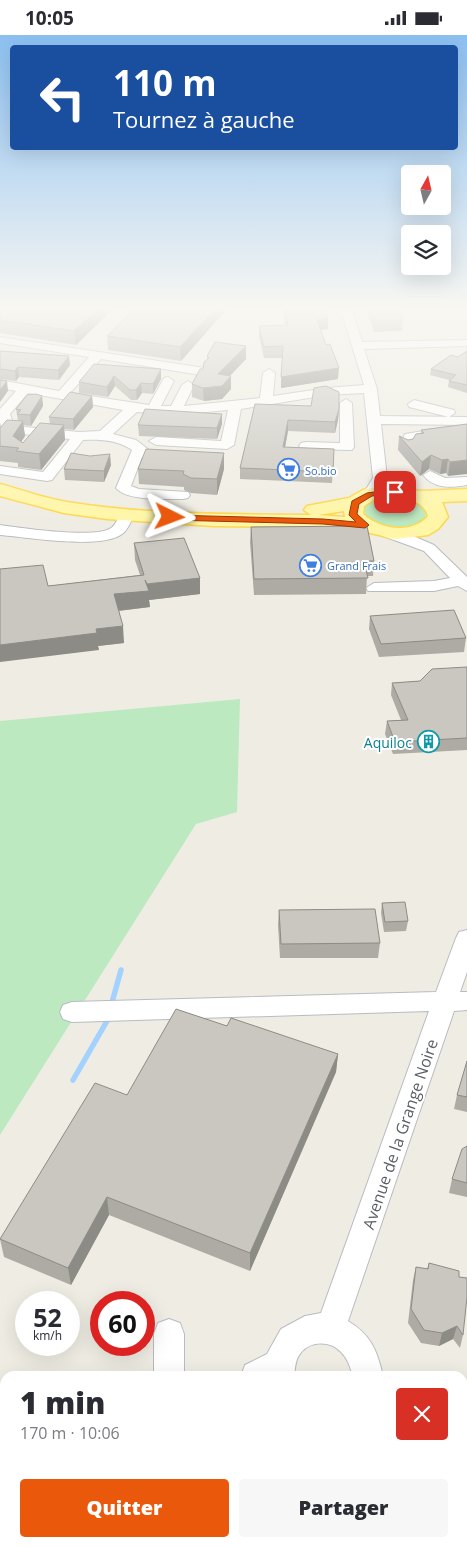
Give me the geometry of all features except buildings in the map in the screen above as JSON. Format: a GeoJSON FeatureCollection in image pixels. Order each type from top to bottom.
{"type":"FeatureCollection","features":[{"type":"Feature","properties":{"kind":"main road"},"geometry":{"type":"LineString","coordinates":[[0,490],[64,507],[127,515],[236,521],[323,521],[410,532],[467,506]]}},
{"type":"Feature","properties":{"kind":"main road"},"geometry":{"type":"LineString","coordinates":[[368,492],[353,515],[374,528]]}},
{"type":"Feature","properties":{"kind":"main road"},"geometry":{"type":"LineString","coordinates":[[24,495],[142,508],[230,512],[334,508],[368,492],[395,492],[414,495],[467,495]]}},
{"type":"Feature","properties":{"kind":"main road"},"geometry":{"type":"LineString","coordinates":[[414,495],[434,506],[434,521]]}},
{"type":"Feature","properties":{"kind":"street"},"geometry":{"type":"LineString","coordinates":[[62,395],[72,381]]}},
{"type":"Feature","properties":{"kind":"street"},"geometry":{"type":"LineString","coordinates":[[153,409],[168,381]]}},
{"type":"Feature","properties":{"kind":"street"},"geometry":{"type":"LineString","coordinates":[[266,399],[268,381]]}},
{"type":"Feature","properties":{"kind":"street"},"geometry":{"type":"LineString","coordinates":[[368,381],[375,420],[376,439],[368,492]]}},
{"type":"Feature","properties":{"kind":"street"},"geometry":{"type":"LineString","coordinates":[[0,385],[134,407],[175,411],[232,405],[314,392],[370,389]]}},
{"type":"Feature","properties":{"kind":"street"},"geometry":{"type":"LineString","coordinates":[[175,411],[188,385]]}},
{"type":"Feature","properties":{"kind":"street"},"geometry":{"type":"LineString","coordinates":[[25,389],[4,423],[75,432],[109,441],[131,443],[155,458],[183,460]]}},
{"type":"Feature","properties":{"kind":"street"},"geometry":{"type":"LineString","coordinates":[[250,402],[259,408],[288,410]]}},
{"type":"Feature","properties":{"kind":"street"},"geometry":{"type":"LineString","coordinates":[[306,447],[344,449],[347,447],[346,403]]}},
{"type":"Feature","properties":{"kind":"street"},"geometry":{"type":"LineString","coordinates":[[414,404],[467,421]]}},
{"type":"Feature","properties":{"kind":"street"},"geometry":{"type":"LineString","coordinates":[[156,441],[227,445],[236,414],[232,405]]}},
{"type":"Feature","properties":{"kind":"street"},"geometry":{"type":"LineString","coordinates":[[109,441],[134,407]]}},
{"type":"Feature","properties":{"kind":"street"},"geometry":{"type":"LineString","coordinates":[[375,420],[467,421]]}},
{"type":"Feature","properties":{"kind":"street"},"geometry":{"type":"LineString","coordinates":[[406,449],[410,437],[456,429],[467,421]]}},
{"type":"Feature","properties":{"kind":"street"},"geometry":{"type":"LineString","coordinates":[[0,470],[48,477],[75,432]]}},
{"type":"Feature","properties":{"kind":"street"},"geometry":{"type":"LineString","coordinates":[[316,437],[376,439]]}},
{"type":"Feature","properties":{"kind":"street"},"geometry":{"type":"LineString","coordinates":[[140,449],[132,461],[123,488],[137,493],[183,495]]}},
{"type":"Feature","properties":{"kind":"street"},"geometry":{"type":"LineString","coordinates":[[430,475],[436,481],[444,483],[467,481]]}},
{"type":"Feature","properties":{"kind":"street"},"geometry":{"type":"LineString","coordinates":[[0,530],[81,537],[107,535],[116,532],[127,515]]}},
{"type":"Feature","properties":{"kind":"street"},"geometry":{"type":"LineString","coordinates":[[429,548],[427,534],[434,521]]}},
{"type":"Feature","properties":{"kind":"street"},"geometry":{"type":"LineString","coordinates":[[374,528],[401,536],[429,548],[464,584]]}},
{"type":"Feature","properties":{"kind":"street"},"geometry":{"type":"LineString","coordinates":[[374,588],[464,584]]}},
{"type":"Feature","properties":{"kind":"street","name":"Avenue de la Grange Noire"},"geometry":{"type":"LineString","coordinates":[[330,1328],[456,1002],[467,938]]}},
{"type":"Feature","properties":{"kind":"street"},"geometry":{"type":"LineString","coordinates":[[72,1012],[456,1002]]}},
{"type":"Feature","properties":{"kind":"street"},"geometry":{"type":"LineString","coordinates":[[272,1371],[291,1339],[303,1331],[316,1328],[330,1328],[342,1333],[353,1341],[361,1351],[367,1364],[368,1371]]}},
{"type":"Feature","properties":{"kind":"street"},"geometry":{"type":"LineString","coordinates":[[169,1334],[169,1371]]}},
{"type":"Feature","properties":{"kind":"green space"},"geometry":{"type":"Polygon","coordinates":[[[382,498],[401,498],[418,503],[426,513],[425,518],[404,527],[387,526],[372,521],[366,517],[364,507],[368,503],[382,498]]]}},
{"type":"Feature","properties":{"kind":"green space"},"geometry":{"type":"Polygon","coordinates":[[[240,699],[237,812],[196,824],[0,1135],[0,721],[240,699]]]}},
{"type":"Feature","properties":{"kind":"waterway"},"geometry":{"type":"LineString","coordinates":[[111,1006],[121,970]]}},
{"type":"Feature","properties":{"kind":"waterway"},"geometry":{"type":"LineString","coordinates":[[73,1080],[107,1021]]}},
{"type":"Feature","properties":{"kind":"place","name":"So.bio"},"geometry":{"type":"Point","coordinates":[289,470]}},
{"type":"Feature","properties":{"kind":"place","name":"Grand Frais"},"geometry":{"type":"Point","coordinates":[311,565]}},
{"type":"Feature","properties":{"kind":"place","name":"Aquiloc"},"geometry":{"type":"Point","coordinates":[428,742]}},
{"type":"Feature","properties":{"kind":"route"},"geometry":{"type":"LineString","coordinates":[[170,517],[236,521],[323,521],[365,525],[353,515],[352,509],[355,503],[370,494],[395,492]]}}]}
